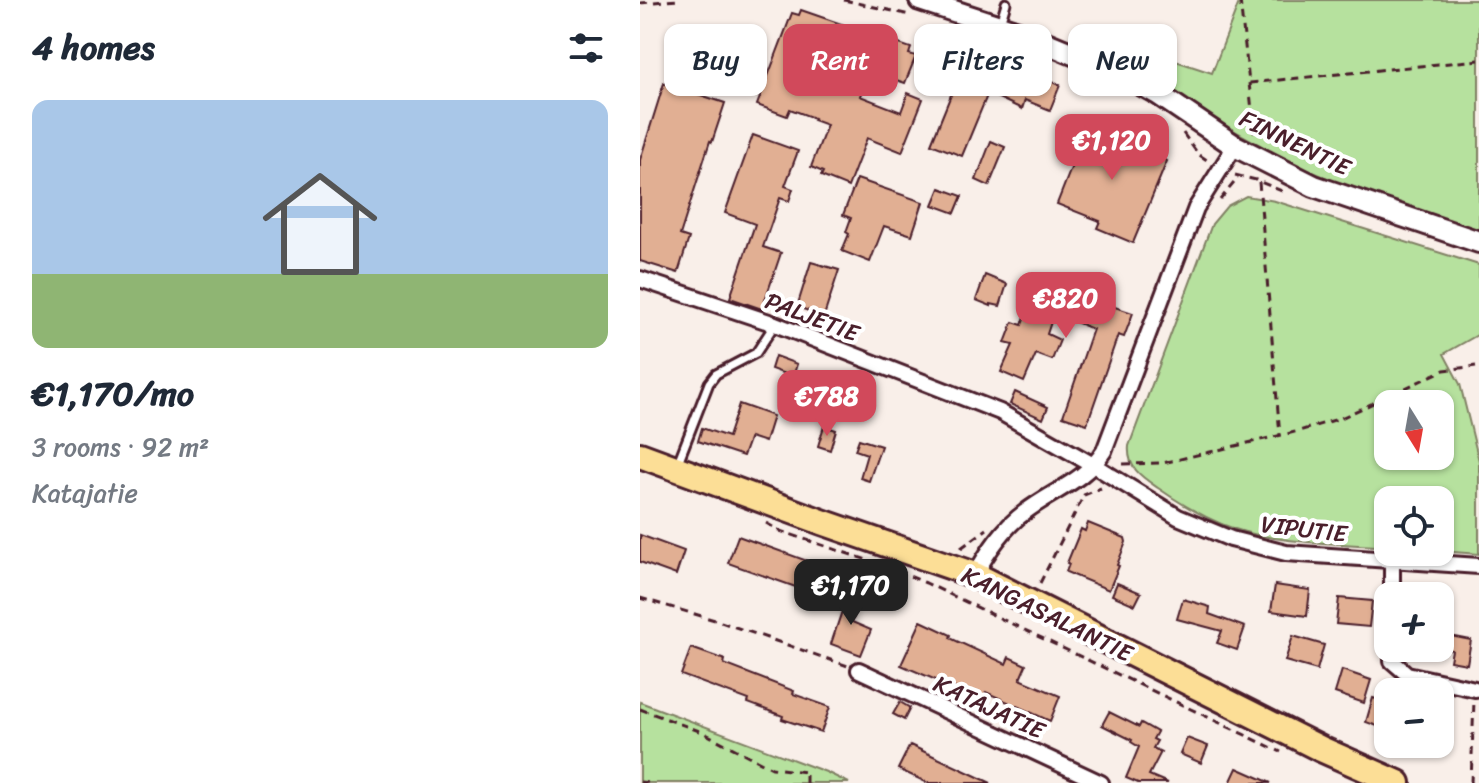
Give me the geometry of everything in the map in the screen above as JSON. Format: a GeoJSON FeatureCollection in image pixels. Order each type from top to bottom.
{"type":"FeatureCollection","features":[{"type":"Feature","properties":{"kind":"main road","name":"KANGASALANTIE"},"geometry":{"type":"LineString","coordinates":[[640,455],[975,575],[1321,749],[1398,783]]}},
{"type":"Feature","properties":{"kind":"street","name":"FINNENTIE"},"geometry":{"type":"LineString","coordinates":[[918,8],[995,24]]}},
{"type":"Feature","properties":{"kind":"street","name":"FINNENTIE"},"geometry":{"type":"LineString","coordinates":[[1052,46],[1124,75],[1235,146],[1314,186],[1479,242]]}},
{"type":"Feature","properties":{"kind":"street"},"geometry":{"type":"LineString","coordinates":[[975,575],[989,550],[1025,512],[1095,466],[1104,451],[1187,228],[1219,167],[1235,146]]}},
{"type":"Feature","properties":{"kind":"street","name":"PALJETIE"},"geometry":{"type":"LineString","coordinates":[[640,279],[775,324],[1000,412],[1095,466]]}},
{"type":"Feature","properties":{"kind":"street","name":"VIPUTIE"},"geometry":{"type":"LineString","coordinates":[[1095,466],[1178,517],[1231,539],[1286,553],[1374,559]]}},
{"type":"Feature","properties":{"kind":"street","name":"VIPUTIE"},"geometry":{"type":"LineString","coordinates":[[1454,564],[1479,566]]}},
{"type":"Feature","properties":{"kind":"street"},"geometry":{"type":"LineString","coordinates":[[1393,662],[1407,674],[1475,689]]}},
{"type":"Feature","properties":{"kind":"street","name":"KATAJATIE"},"geometry":{"type":"LineString","coordinates":[[859,670],[1101,783]]}},
{"type":"Feature","properties":{"kind":"lane"},"geometry":{"type":"LineString","coordinates":[[1000,24],[1006,3]]}},
{"type":"Feature","properties":{"kind":"lane"},"geometry":{"type":"LineString","coordinates":[[676,467],[709,383],[716,374],[756,353],[775,324]]}},
{"type":"Feature","properties":{"kind":"path"},"geometry":{"type":"LineString","coordinates":[[640,3],[678,0]]}},
{"type":"Feature","properties":{"kind":"path"},"geometry":{"type":"LineString","coordinates":[[844,0],[918,8]]}},
{"type":"Feature","properties":{"kind":"path"},"geometry":{"type":"LineString","coordinates":[[1240,0],[1257,156],[1280,436]]}},
{"type":"Feature","properties":{"kind":"path"},"geometry":{"type":"LineString","coordinates":[[1249,83],[1479,60]]}},
{"type":"Feature","properties":{"kind":"path"},"geometry":{"type":"LineString","coordinates":[[1180,127],[1198,154],[1219,167]]}},
{"type":"Feature","properties":{"kind":"path"},"geometry":{"type":"LineString","coordinates":[[1130,473],[1123,464],[1163,463],[1280,436],[1341,418],[1444,370],[1476,366]]}},
{"type":"Feature","properties":{"kind":"path"},"geometry":{"type":"LineString","coordinates":[[1040,583],[1084,495],[1104,486],[1113,477]]}},
{"type":"Feature","properties":{"kind":"path"},"geometry":{"type":"LineString","coordinates":[[756,517],[780,531],[888,567],[967,602],[1288,755]]}},
{"type":"Feature","properties":{"kind":"path"},"geometry":{"type":"LineString","coordinates":[[950,552],[963,548],[997,521]]}},
{"type":"Feature","properties":{"kind":"path"},"geometry":{"type":"LineString","coordinates":[[640,598],[715,620],[859,670]]}},
{"type":"Feature","properties":{"kind":"path"},"geometry":{"type":"LineString","coordinates":[[1471,783],[1475,689]]}},
{"type":"Feature","properties":{"kind":"path"},"geometry":{"type":"LineString","coordinates":[[640,709],[702,732],[772,768],[806,772],[806,783]]}},
{"type":"Feature","properties":{"kind":"path"},"geometry":{"type":"LineString","coordinates":[[640,782],[651,783]]}},
{"type":"Feature","properties":{"kind":"green space"},"geometry":{"type":"Polygon","coordinates":[[[1240,0],[1479,0],[1479,232],[1381,201],[1294,164],[1177,95],[1177,61],[1212,73],[1240,0]]]}},
{"type":"Feature","properties":{"kind":"green space"},"geometry":{"type":"Polygon","coordinates":[[[1246,196],[1275,201],[1479,265],[1479,334],[1444,354],[1460,384],[1479,461],[1479,554],[1454,552],[1454,486],[1374,486],[1374,546],[1291,540],[1235,529],[1195,511],[1141,476],[1130,460],[1129,446],[1212,224],[1227,206],[1246,196]]]}},
{"type":"Feature","properties":{"kind":"green space"},"geometry":{"type":"Polygon","coordinates":[[[640,702],[826,772],[849,783],[640,783],[640,702]]]}},
{"type":"Feature","properties":{"kind":"building"},"geometry":{"type":"Polygon","coordinates":[[[801,10],[842,24],[788,24],[792,13],[799,15],[801,10]]]}},
{"type":"Feature","properties":{"kind":"building"},"geometry":{"type":"Polygon","coordinates":[[[783,37],[783,96],[860,96],[901,112],[908,93],[923,99],[902,152],[867,138],[848,187],[821,176],[823,172],[811,167],[827,125],[790,109],[787,116],[757,105],[760,96],[767,96],[767,79],[783,37]]]}},
{"type":"Feature","properties":{"kind":"building"},"geometry":{"type":"Polygon","coordinates":[[[898,44],[911,48],[909,54],[914,55],[905,83],[898,81],[898,44]]]}},
{"type":"Feature","properties":{"kind":"building"},"geometry":{"type":"Polygon","coordinates":[[[1052,82],[1060,85],[1050,110],[1025,100],[1022,109],[994,96],[1052,96],[1052,82]]]}},
{"type":"Feature","properties":{"kind":"building"},"geometry":{"type":"Polygon","coordinates":[[[664,83],[664,96],[704,96],[725,103],[680,235],[689,238],[678,273],[640,261],[640,160],[664,83]]]}},
{"type":"Feature","properties":{"kind":"building"},"geometry":{"type":"Polygon","coordinates":[[[950,96],[987,96],[962,156],[931,144],[950,96]]]}},
{"type":"Feature","properties":{"kind":"building"},"geometry":{"type":"Polygon","coordinates":[[[1090,120],[1121,132],[1118,141],[1167,161],[1133,243],[1097,228],[1100,221],[1057,204],[1090,120]]]}},
{"type":"Feature","properties":{"kind":"building"},"geometry":{"type":"Polygon","coordinates":[[[753,135],[798,151],[785,186],[793,189],[789,201],[780,198],[763,247],[781,253],[762,309],[730,298],[755,224],[725,213],[753,135]]]}},
{"type":"Feature","properties":{"kind":"building"},"geometry":{"type":"Polygon","coordinates":[[[991,141],[1005,147],[989,186],[976,180],[991,141]]]}},
{"type":"Feature","properties":{"kind":"building"},"geometry":{"type":"Polygon","coordinates":[[[857,179],[923,202],[912,235],[884,226],[870,262],[842,251],[851,218],[843,215],[857,179]]]}},
{"type":"Feature","properties":{"kind":"building"},"geometry":{"type":"Polygon","coordinates":[[[940,188],[962,196],[955,213],[933,205],[940,188]]]}},
{"type":"Feature","properties":{"kind":"building"},"geometry":{"type":"Polygon","coordinates":[[[811,262],[839,270],[824,316],[797,307],[811,262]]]}},
{"type":"Feature","properties":{"kind":"building"},"geometry":{"type":"Polygon","coordinates":[[[985,275],[1007,284],[1000,306],[976,300],[985,275]]]}},
{"type":"Feature","properties":{"kind":"building"},"geometry":{"type":"Polygon","coordinates":[[[1028,278],[1133,313],[1124,337],[1118,335],[1087,424],[1063,416],[1093,329],[1054,313],[1047,334],[1060,340],[1052,360],[1036,354],[1024,382],[1001,372],[1013,345],[1005,343],[1013,322],[1022,325],[1030,302],[1021,299],[1028,278]]]}},
{"type":"Feature","properties":{"kind":"building"},"geometry":{"type":"Polygon","coordinates":[[[775,356],[797,364],[793,377],[771,369],[775,356]]]}},
{"type":"Feature","properties":{"kind":"building"},"geometry":{"type":"Polygon","coordinates":[[[1015,392],[1048,407],[1043,419],[1010,404],[1015,392]]]}},
{"type":"Feature","properties":{"kind":"building"},"geometry":{"type":"Polygon","coordinates":[[[739,404],[773,416],[765,442],[750,437],[743,456],[698,441],[702,428],[728,437],[739,404]]]}},
{"type":"Feature","properties":{"kind":"building"},"geometry":{"type":"Polygon","coordinates":[[[824,426],[836,430],[830,450],[818,446],[824,426]]]}},
{"type":"Feature","properties":{"kind":"building"},"geometry":{"type":"Polygon","coordinates":[[[859,439],[881,446],[869,481],[860,478],[867,454],[855,450],[859,439]]]}},
{"type":"Feature","properties":{"kind":"building"},"geometry":{"type":"Polygon","coordinates":[[[1088,523],[1125,538],[1119,566],[1109,590],[1066,572],[1081,529],[1085,531],[1088,523]]]}},
{"type":"Feature","properties":{"kind":"building"},"geometry":{"type":"Polygon","coordinates":[[[640,535],[684,551],[676,575],[640,562],[640,535]]]}},
{"type":"Feature","properties":{"kind":"building"},"geometry":{"type":"Polygon","coordinates":[[[738,536],[813,563],[804,590],[728,563],[738,536]]]}},
{"type":"Feature","properties":{"kind":"building"},"geometry":{"type":"Polygon","coordinates":[[[1117,583],[1141,593],[1135,605],[1112,595],[1117,583]]]}},
{"type":"Feature","properties":{"kind":"building"},"geometry":{"type":"Polygon","coordinates":[[[1275,585],[1310,590],[1307,616],[1271,611],[1275,585]]]}},
{"type":"Feature","properties":{"kind":"building"},"geometry":{"type":"Polygon","coordinates":[[[849,590],[863,595],[852,622],[871,630],[861,655],[831,644],[849,590]]]}},
{"type":"Feature","properties":{"kind":"building"},"geometry":{"type":"Polygon","coordinates":[[[1339,598],[1372,601],[1369,627],[1336,624],[1339,598]]]}},
{"type":"Feature","properties":{"kind":"building"},"geometry":{"type":"Polygon","coordinates":[[[1183,599],[1210,607],[1209,614],[1245,627],[1237,650],[1217,643],[1222,631],[1177,619],[1183,599]]]}},
{"type":"Feature","properties":{"kind":"building"},"geometry":{"type":"Polygon","coordinates":[[[921,621],[1006,664],[1009,657],[1026,665],[1020,679],[1060,696],[1050,721],[986,692],[982,702],[901,665],[921,621]]]}},
{"type":"Feature","properties":{"kind":"building"},"geometry":{"type":"Polygon","coordinates":[[[1293,636],[1324,645],[1317,670],[1285,661],[1293,636]]]}},
{"type":"Feature","properties":{"kind":"building"},"geometry":{"type":"Polygon","coordinates":[[[1454,637],[1471,640],[1467,664],[1454,662],[1454,637]]]}},
{"type":"Feature","properties":{"kind":"building"},"geometry":{"type":"Polygon","coordinates":[[[691,648],[794,691],[793,694],[830,707],[821,732],[782,719],[783,716],[748,703],[749,700],[681,675],[691,648]]]}},
{"type":"Feature","properties":{"kind":"building"},"geometry":{"type":"Polygon","coordinates":[[[1342,670],[1371,680],[1364,703],[1335,693],[1342,670]]]}},
{"type":"Feature","properties":{"kind":"building"},"geometry":{"type":"Polygon","coordinates":[[[1373,698],[1374,698],[1374,725],[1366,722],[1373,698]]]}},
{"type":"Feature","properties":{"kind":"building"},"geometry":{"type":"Polygon","coordinates":[[[900,702],[910,708],[904,720],[893,714],[900,702]]]}},
{"type":"Feature","properties":{"kind":"building"},"geometry":{"type":"Polygon","coordinates":[[[1109,712],[1157,732],[1153,748],[1161,752],[1149,775],[1168,783],[1138,783],[1126,778],[1139,747],[1132,740],[1102,725],[1109,712]]]}},
{"type":"Feature","properties":{"kind":"building"},"geometry":{"type":"Polygon","coordinates":[[[1187,738],[1208,746],[1201,763],[1180,754],[1187,738]]]}},
{"type":"Feature","properties":{"kind":"building"},"geometry":{"type":"Polygon","coordinates":[[[910,745],[991,783],[928,783],[898,769],[910,745]]]}},
{"type":"Feature","properties":{"kind":"building"},"geometry":{"type":"Polygon","coordinates":[[[1237,768],[1271,783],[1230,783],[1237,768]]]}}]}
